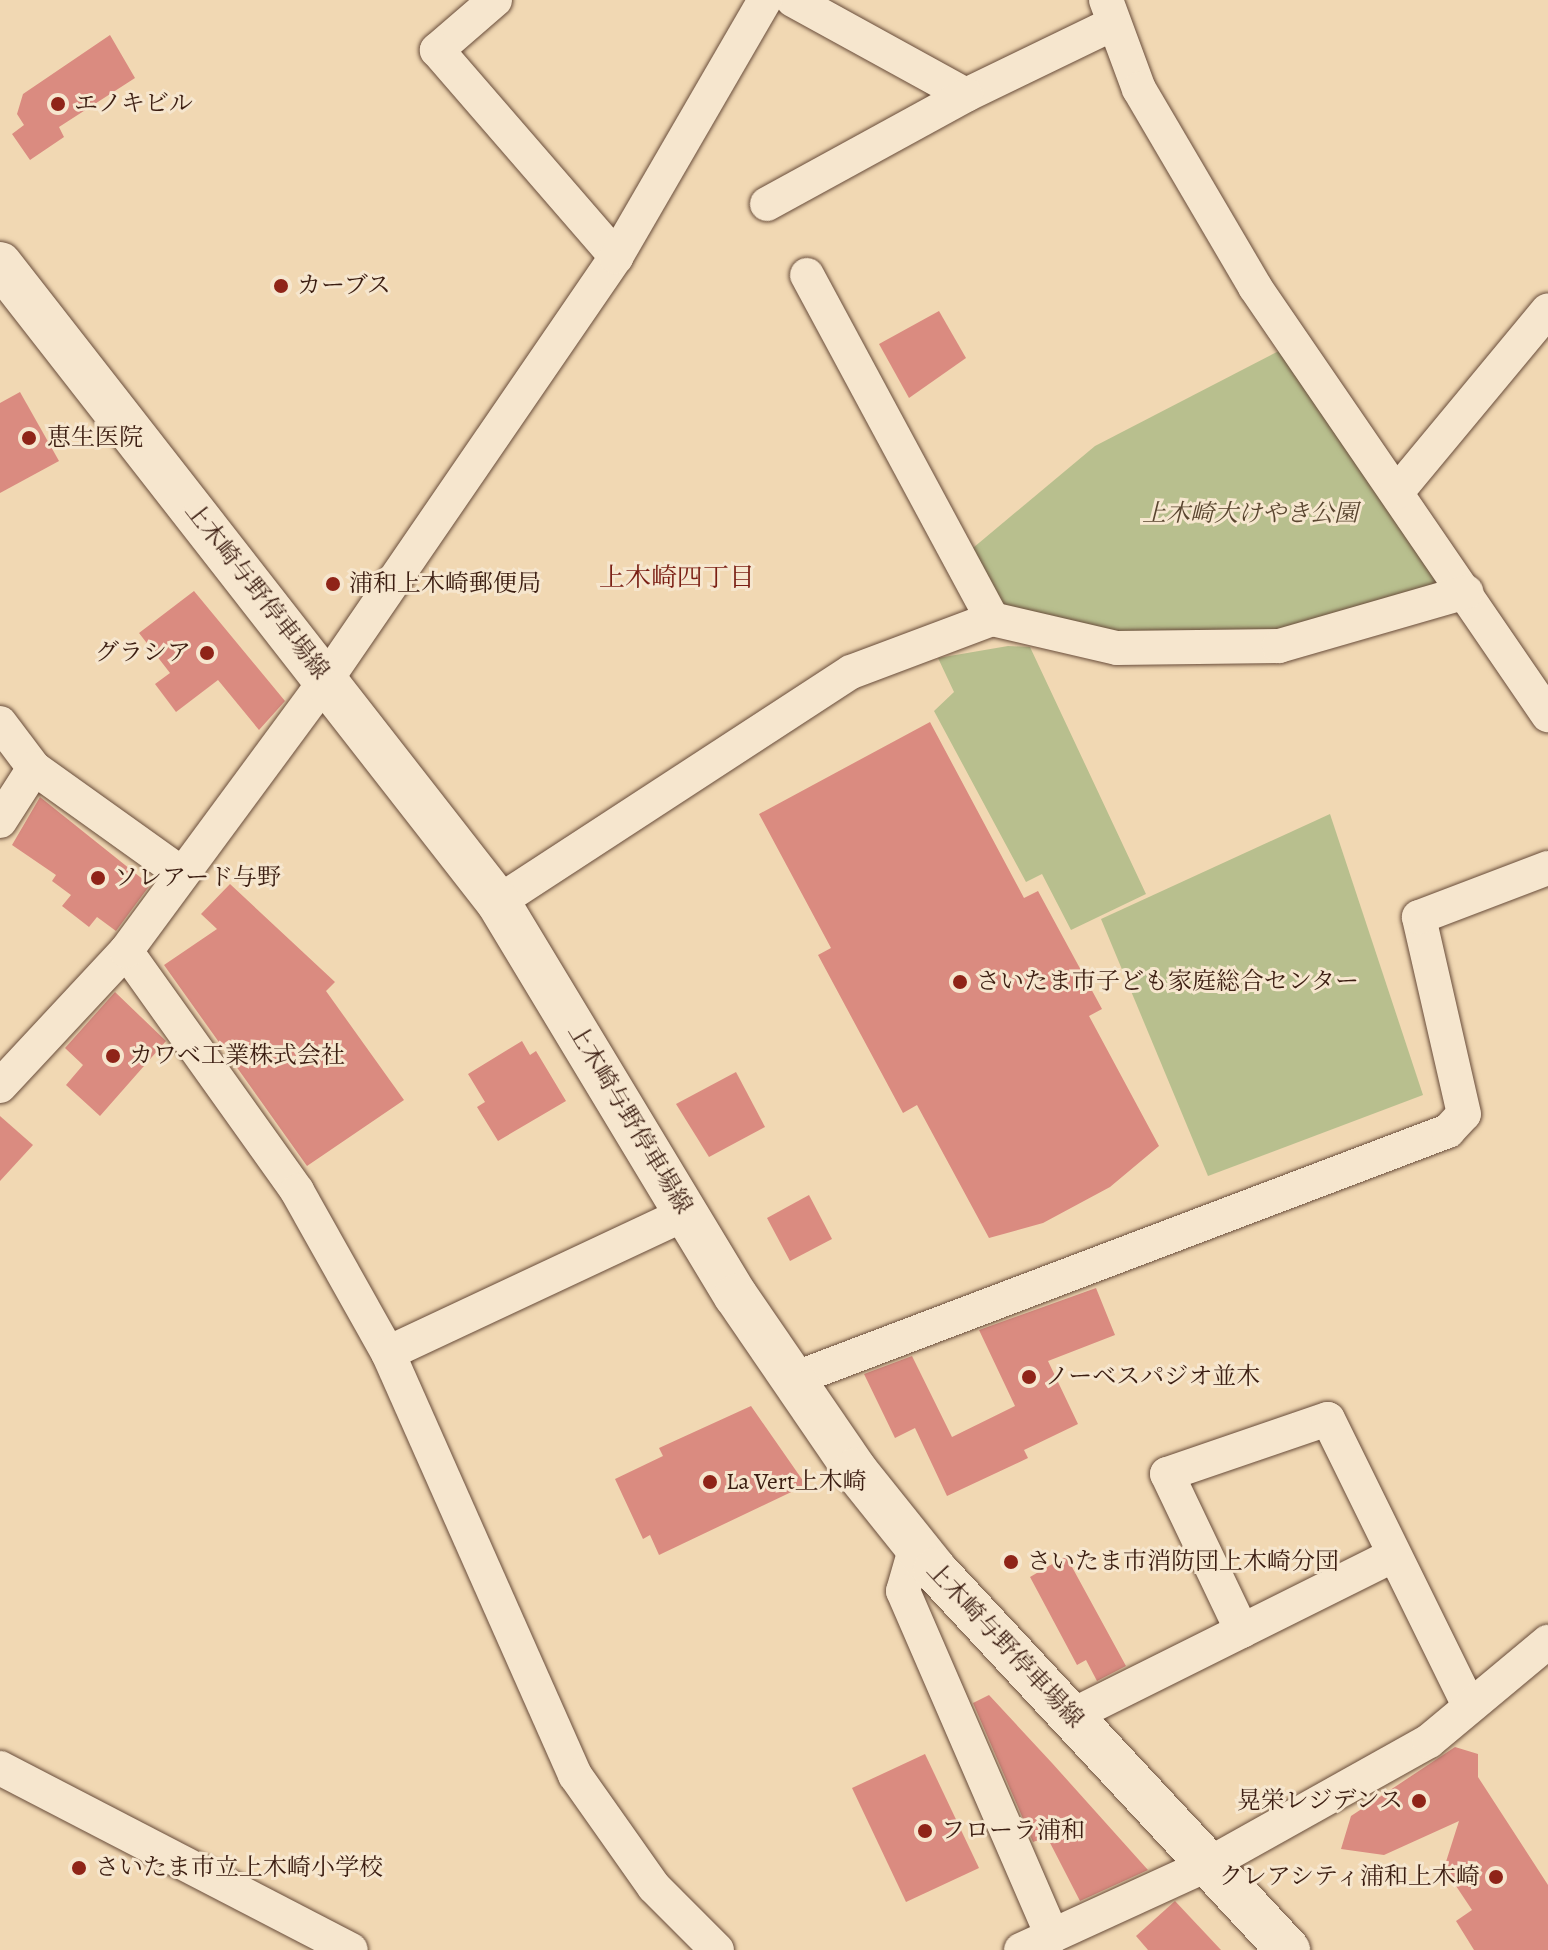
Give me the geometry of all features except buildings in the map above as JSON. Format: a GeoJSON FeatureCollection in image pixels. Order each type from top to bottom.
{"type":"FeatureCollection","features":[{"type":"Feature","properties":{"kind":"main road","name":"上木崎与野停車場線"},"geometry":{"type":"LineString","coordinates":[[0,264],[498,902],[791,1380],[916,1546],[1288,1950]]}},
{"type":"Feature","properties":{"kind":"street"},"geometry":{"type":"LineString","coordinates":[[495,0],[437,50],[616,257]]}},
{"type":"Feature","properties":{"kind":"street"},"geometry":{"type":"LineString","coordinates":[[0,1086],[126,951],[326,680],[616,257],[765,0]]}},
{"type":"Feature","properties":{"kind":"street"},"geometry":{"type":"LineString","coordinates":[[793,0],[966,95]]}},
{"type":"Feature","properties":{"kind":"street"},"geometry":{"type":"LineString","coordinates":[[767,204],[1110,12],[1139,89],[1255,287],[1548,715]]}},
{"type":"Feature","properties":{"kind":"street"},"geometry":{"type":"LineString","coordinates":[[807,275],[992,619]]}},
{"type":"Feature","properties":{"kind":"street"},"geometry":{"type":"LineString","coordinates":[[1397,492],[1548,310]]}},
{"type":"Feature","properties":{"kind":"street"},"geometry":{"type":"LineString","coordinates":[[498,902],[851,672],[992,619],[1117,648],[1279,646],[1466,592]]}},
{"type":"Feature","properties":{"kind":"street"},"geometry":{"type":"LineString","coordinates":[[0,723],[34,768],[182,874]]}},
{"type":"Feature","properties":{"kind":"street"},"geometry":{"type":"LineString","coordinates":[[0,821],[34,768]]}},
{"type":"Feature","properties":{"kind":"street"},"geometry":{"type":"LineString","coordinates":[[791,1380],[1448,1131],[1464,1114],[1419,917],[1548,868]]}},
{"type":"Feature","properties":{"kind":"street"},"geometry":{"type":"LineString","coordinates":[[126,951],[297,1191],[388,1353],[575,1775],[654,1887],[717,1950]]}},
{"type":"Feature","properties":{"kind":"street"},"geometry":{"type":"LineString","coordinates":[[388,1353],[687,1213]]}},
{"type":"Feature","properties":{"kind":"street"},"geometry":{"type":"LineString","coordinates":[[1242,1631],[1167,1474],[1328,1419],[1469,1705]]}},
{"type":"Feature","properties":{"kind":"street"},"geometry":{"type":"LineString","coordinates":[[916,1546],[903,1591],[1036,1943],[1207,1865],[1429,1741],[1548,1642]]}},
{"type":"Feature","properties":{"kind":"street"},"geometry":{"type":"LineString","coordinates":[[1071,1716],[1394,1555]]}},
{"type":"Feature","properties":{"kind":"street"},"geometry":{"type":"LineString","coordinates":[[0,1768],[351,1950]]}},
{"type":"Feature","properties":{"kind":"green space","name":"上木崎大けやき公園"},"geometry":{"type":"Polygon","coordinates":[[[1294,343],[1466,592],[1279,646],[1117,648],[992,619],[961,558],[1095,446],[1294,343]]]}},
{"type":"Feature","properties":{"kind":"green space"},"geometry":{"type":"Polygon","coordinates":[[[1008,646],[1030,647],[1146,894],[1071,930],[1042,874],[1026,882],[934,711],[954,692],[938,658],[1008,646]]]}},
{"type":"Feature","properties":{"kind":"green space"},"geometry":{"type":"Polygon","coordinates":[[[1330,814],[1423,1095],[1208,1176],[1101,919],[1330,814]]]}},
{"type":"Feature","properties":{"kind":"place","name":"エノキビル"},"geometry":{"type":"Point","coordinates":[58,104]}},
{"type":"Feature","properties":{"kind":"place","name":"カーブス"},"geometry":{"type":"Point","coordinates":[281,286]}},
{"type":"Feature","properties":{"kind":"place","name":"恵生医院"},"geometry":{"type":"Point","coordinates":[29,438]}},
{"type":"Feature","properties":{"kind":"place","name":"浦和上木崎郵便局"},"geometry":{"type":"Point","coordinates":[333,584]}},
{"type":"Feature","properties":{"kind":"place","name":"グラシア"},"geometry":{"type":"Point","coordinates":[207,653]}},
{"type":"Feature","properties":{"kind":"place","name":"ソレアード与野"},"geometry":{"type":"Point","coordinates":[98,878]}},
{"type":"Feature","properties":{"kind":"place","name":"さいたま市子ども家庭総合センター"},"geometry":{"type":"Point","coordinates":[960,982]}},
{"type":"Feature","properties":{"kind":"place","name":"カワベ工業株式会社"},"geometry":{"type":"Point","coordinates":[113,1056]}},
{"type":"Feature","properties":{"kind":"place","name":"ノーベスパジオ並木"},"geometry":{"type":"Point","coordinates":[1029,1377]}},
{"type":"Feature","properties":{"kind":"place","name":"La Vert上木崎"},"geometry":{"type":"Point","coordinates":[710,1482]}},
{"type":"Feature","properties":{"kind":"place","name":"さいたま市消防団上木崎分団"},"geometry":{"type":"Point","coordinates":[1011,1562]}},
{"type":"Feature","properties":{"kind":"place","name":"晃栄レジデンス"},"geometry":{"type":"Point","coordinates":[1419,1801]}},
{"type":"Feature","properties":{"kind":"place","name":"フローラ浦和"},"geometry":{"type":"Point","coordinates":[925,1831]}},
{"type":"Feature","properties":{"kind":"place","name":"さいたま市立上木崎小学校"},"geometry":{"type":"Point","coordinates":[79,1868]}},
{"type":"Feature","properties":{"kind":"place","name":"クレアシティ浦和上木崎"},"geometry":{"type":"Point","coordinates":[1496,1877]}},
{"type":"Feature","properties":{"kind":"district","name":"上木崎四丁目"},"geometry":{"type":"Point","coordinates":[677,578]}}]}
